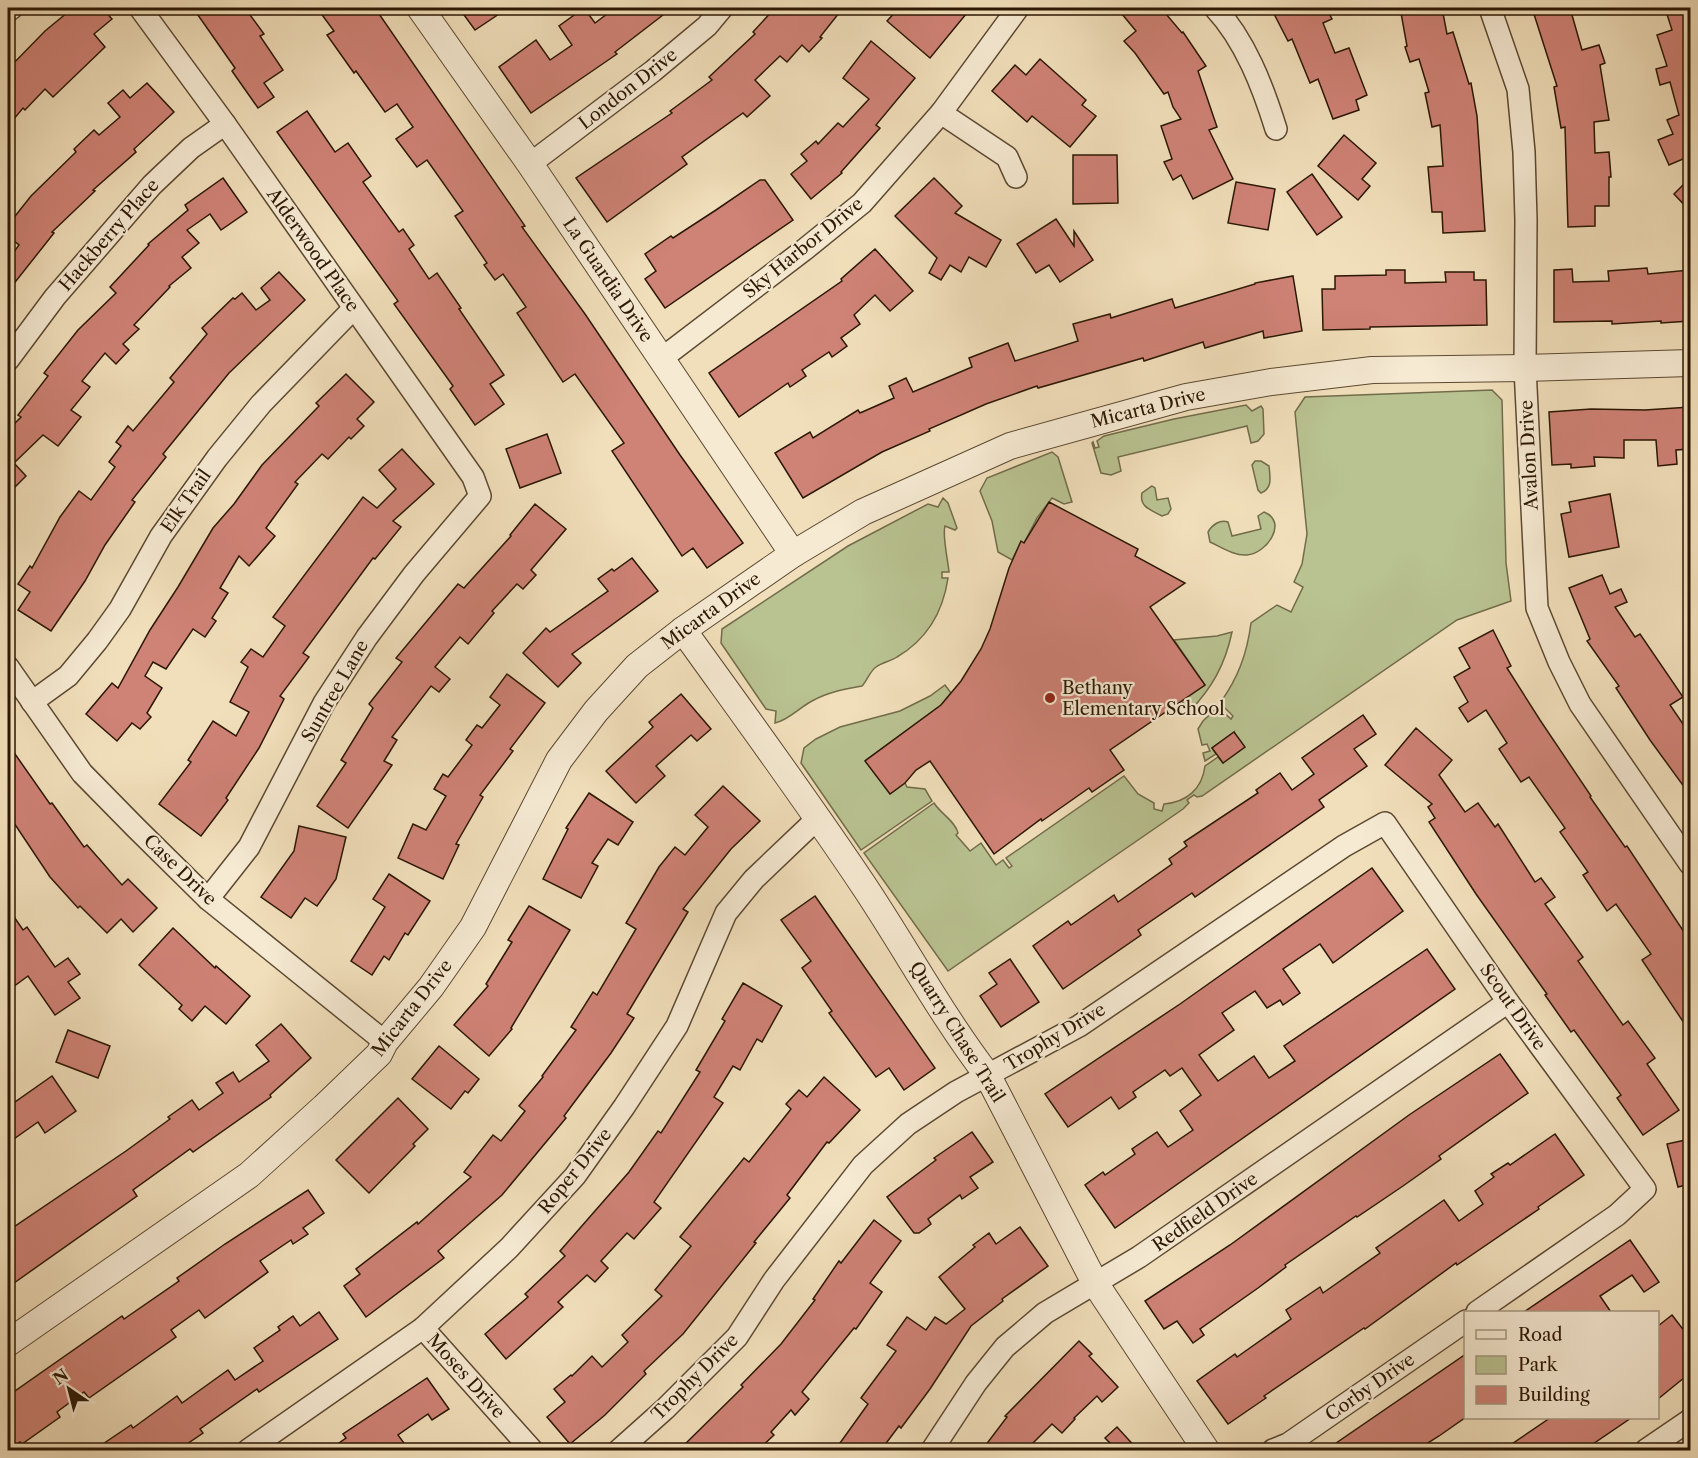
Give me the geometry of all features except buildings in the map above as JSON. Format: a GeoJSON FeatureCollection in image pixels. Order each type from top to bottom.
{"type":"FeatureCollection","features":[{"type":"Feature","properties":{"kind":"street"},"geometry":{"type":"LineString","coordinates":[[8,11],[12,8]]}},
{"type":"Feature","properties":{"kind":"street","name":"Alderwood Place"},"geometry":{"type":"LineString","coordinates":[[140,8],[225,124],[473,477],[480,495]]}},
{"type":"Feature","properties":{"kind":"street","name":"La Guardia Drive"},"geometry":{"type":"LineString","coordinates":[[420,8],[530,164],[793,554]]}},
{"type":"Feature","properties":{"kind":"street","name":"London Drive"},"geometry":{"type":"LineString","coordinates":[[530,164],[653,71],[707,26],[722,8]]}},
{"type":"Feature","properties":{"kind":"street","name":"Sky Harbor Drive"},"geometry":{"type":"LineString","coordinates":[[661,359],[862,203],[941,113],[1018,8]]}},
{"type":"Feature","properties":{"kind":"street"},"geometry":{"type":"LineString","coordinates":[[1215,8],[1245,52],[1276,129]]}},
{"type":"Feature","properties":{"kind":"street","name":"Avalon Drive"},"geometry":{"type":"LineString","coordinates":[[1490,8],[1518,88],[1521,120],[1526,220],[1525,369],[1537,608],[1559,662],[1580,704],[1690,864]]}},
{"type":"Feature","properties":{"kind":"street"},"geometry":{"type":"LineString","coordinates":[[941,113],[1006,157],[1016,177]]}},
{"type":"Feature","properties":{"kind":"street","name":"Hackberry Place"},"geometry":{"type":"LineString","coordinates":[[8,360],[55,297],[152,185],[191,148],[225,124]]}},
{"type":"Feature","properties":{"kind":"street","name":"Elk Trail"},"geometry":{"type":"LineString","coordinates":[[32,702],[68,676],[97,641],[120,609],[161,536],[224,449],[261,404],[354,308]]}},
{"type":"Feature","properties":{"kind":"street","name":"Micarta Drive"},"geometry":{"type":"LineString","coordinates":[[8,1343],[249,1175],[379,1054],[385,1042],[431,987],[473,927],[559,760],[596,711],[637,666],[683,630],[793,554],[863,512],[1010,446],[1176,400],[1272,382],[1372,369],[1525,369],[1690,363]]}},
{"type":"Feature","properties":{"kind":"street","name":"Suntree Lane"},"geometry":{"type":"LineString","coordinates":[[208,899],[249,848],[324,703],[367,637],[414,574],[480,495]]}},
{"type":"Feature","properties":{"kind":"street","name":"Quarry Chase Trail"},"geometry":{"type":"LineString","coordinates":[[683,630],[818,818],[968,1050],[988,1076],[1095,1283],[1206,1450]]}},
{"type":"Feature","properties":{"kind":"street","name":"Case Drive"},"geometry":{"type":"LineString","coordinates":[[8,667],[82,773],[208,899],[385,1042]]}},
{"type":"Feature","properties":{"kind":"street","name":"Roper Drive"},"geometry":{"type":"LineString","coordinates":[[248,1450],[423,1328],[509,1248],[575,1176],[677,1026],[726,913],[754,879],[818,818]]}},
{"type":"Feature","properties":{"kind":"street","name":"Trophy Drive"},"geometry":{"type":"LineString","coordinates":[[619,1450],[665,1409],[737,1336],[774,1280],[863,1165],[908,1124],[956,1092],[1079,1026],[1344,846],[1385,823]]}},
{"type":"Feature","properties":{"kind":"street","name":"Scout Drive"},"geometry":{"type":"LineString","coordinates":[[1385,823],[1508,1002],[1645,1189],[1617,1215],[1479,1311]]}},
{"type":"Feature","properties":{"kind":"street","name":"Redfield Drive"},"geometry":{"type":"LineString","coordinates":[[932,1450],[976,1383],[1005,1347],[1045,1313],[1139,1257],[1508,1002]]}},
{"type":"Feature","properties":{"kind":"street","name":"Corby Drive"},"geometry":{"type":"LineString","coordinates":[[1273,1450],[1288,1444],[1464,1322]]}},
{"type":"Feature","properties":{"kind":"street","name":"Moses Drive"},"geometry":{"type":"LineString","coordinates":[[423,1328],[532,1450]]}},
{"type":"Feature","properties":{"kind":"street"},"geometry":{"type":"LineString","coordinates":[[1646,1450],[1690,1420]]}},
{"type":"Feature","properties":{"kind":"green space"},"geometry":{"type":"Polygon","coordinates":[[[1492,390],[1502,400],[1506,563],[1511,601],[1457,620],[1202,796],[1194,795],[1187,800],[1189,803],[1183,809],[948,971],[864,853],[934,803],[957,829],[956,835],[970,851],[981,843],[996,865],[1003,860],[1009,868],[1012,866],[1006,858],[1124,776],[1138,794],[1154,803],[1154,809],[1162,811],[1164,804],[1180,800],[1192,793],[1201,781],[1205,766],[1218,757],[1223,763],[1234,732],[1212,748],[1216,754],[1205,761],[1203,753],[1210,751],[1207,744],[1202,745],[1198,729],[1218,707],[1231,719],[1233,716],[1220,703],[1241,665],[1251,623],[1277,605],[1291,612],[1303,587],[1294,582],[1302,564],[1307,534],[1295,412],[1305,397],[1492,390]]]}},
{"type":"Feature","properties":{"kind":"green space"},"geometry":{"type":"Polygon","coordinates":[[[1246,405],[1252,411],[1261,406],[1263,409],[1264,434],[1258,441],[1251,443],[1247,426],[1118,457],[1121,471],[1111,475],[1101,473],[1092,443],[1095,448],[1099,447],[1097,441],[1104,436],[1246,405]]]}},
{"type":"Feature","properties":{"kind":"green space"},"geometry":{"type":"Polygon","coordinates":[[[1052,452],[1058,457],[1072,502],[1064,504],[1052,498],[1037,518],[1024,543],[1021,542],[1012,560],[998,552],[992,521],[980,491],[987,478],[1052,452]]]}},
{"type":"Feature","properties":{"kind":"green space"},"geometry":{"type":"Polygon","coordinates":[[[1255,461],[1261,461],[1269,466],[1269,485],[1261,493],[1258,490],[1252,465],[1255,461]]]}},
{"type":"Feature","properties":{"kind":"green space"},"geometry":{"type":"Polygon","coordinates":[[[1152,486],[1155,488],[1157,500],[1168,498],[1171,509],[1168,514],[1162,516],[1150,510],[1142,502],[1142,493],[1152,486]]]}},
{"type":"Feature","properties":{"kind":"green space"},"geometry":{"type":"Polygon","coordinates":[[[943,498],[948,503],[957,528],[955,530],[945,526],[949,572],[942,572],[942,578],[948,578],[946,590],[932,624],[907,650],[874,669],[862,686],[824,695],[775,723],[776,711],[766,709],[721,643],[722,629],[848,546],[928,504],[938,507],[943,498]]]}},
{"type":"Feature","properties":{"kind":"green space"},"geometry":{"type":"Polygon","coordinates":[[[1264,512],[1275,523],[1275,530],[1267,544],[1254,553],[1237,554],[1210,542],[1208,532],[1219,522],[1228,522],[1232,536],[1261,529],[1258,516],[1264,512]]]}},
{"type":"Feature","properties":{"kind":"green space"},"geometry":{"type":"Polygon","coordinates":[[[1232,632],[1226,655],[1217,675],[1189,712],[1181,700],[1205,685],[1174,640],[1217,636],[1232,632]]]}},
{"type":"Feature","properties":{"kind":"green space"},"geometry":{"type":"Polygon","coordinates":[[[945,685],[951,693],[941,705],[866,760],[890,794],[905,783],[907,787],[925,789],[932,801],[861,850],[801,763],[804,748],[840,727],[900,711],[930,696],[945,685]]]}},
{"type":"Feature","properties":{"kind":"place","name":"Bethany Elementary School"},"geometry":{"type":"Point","coordinates":[1050,698]}}]}
